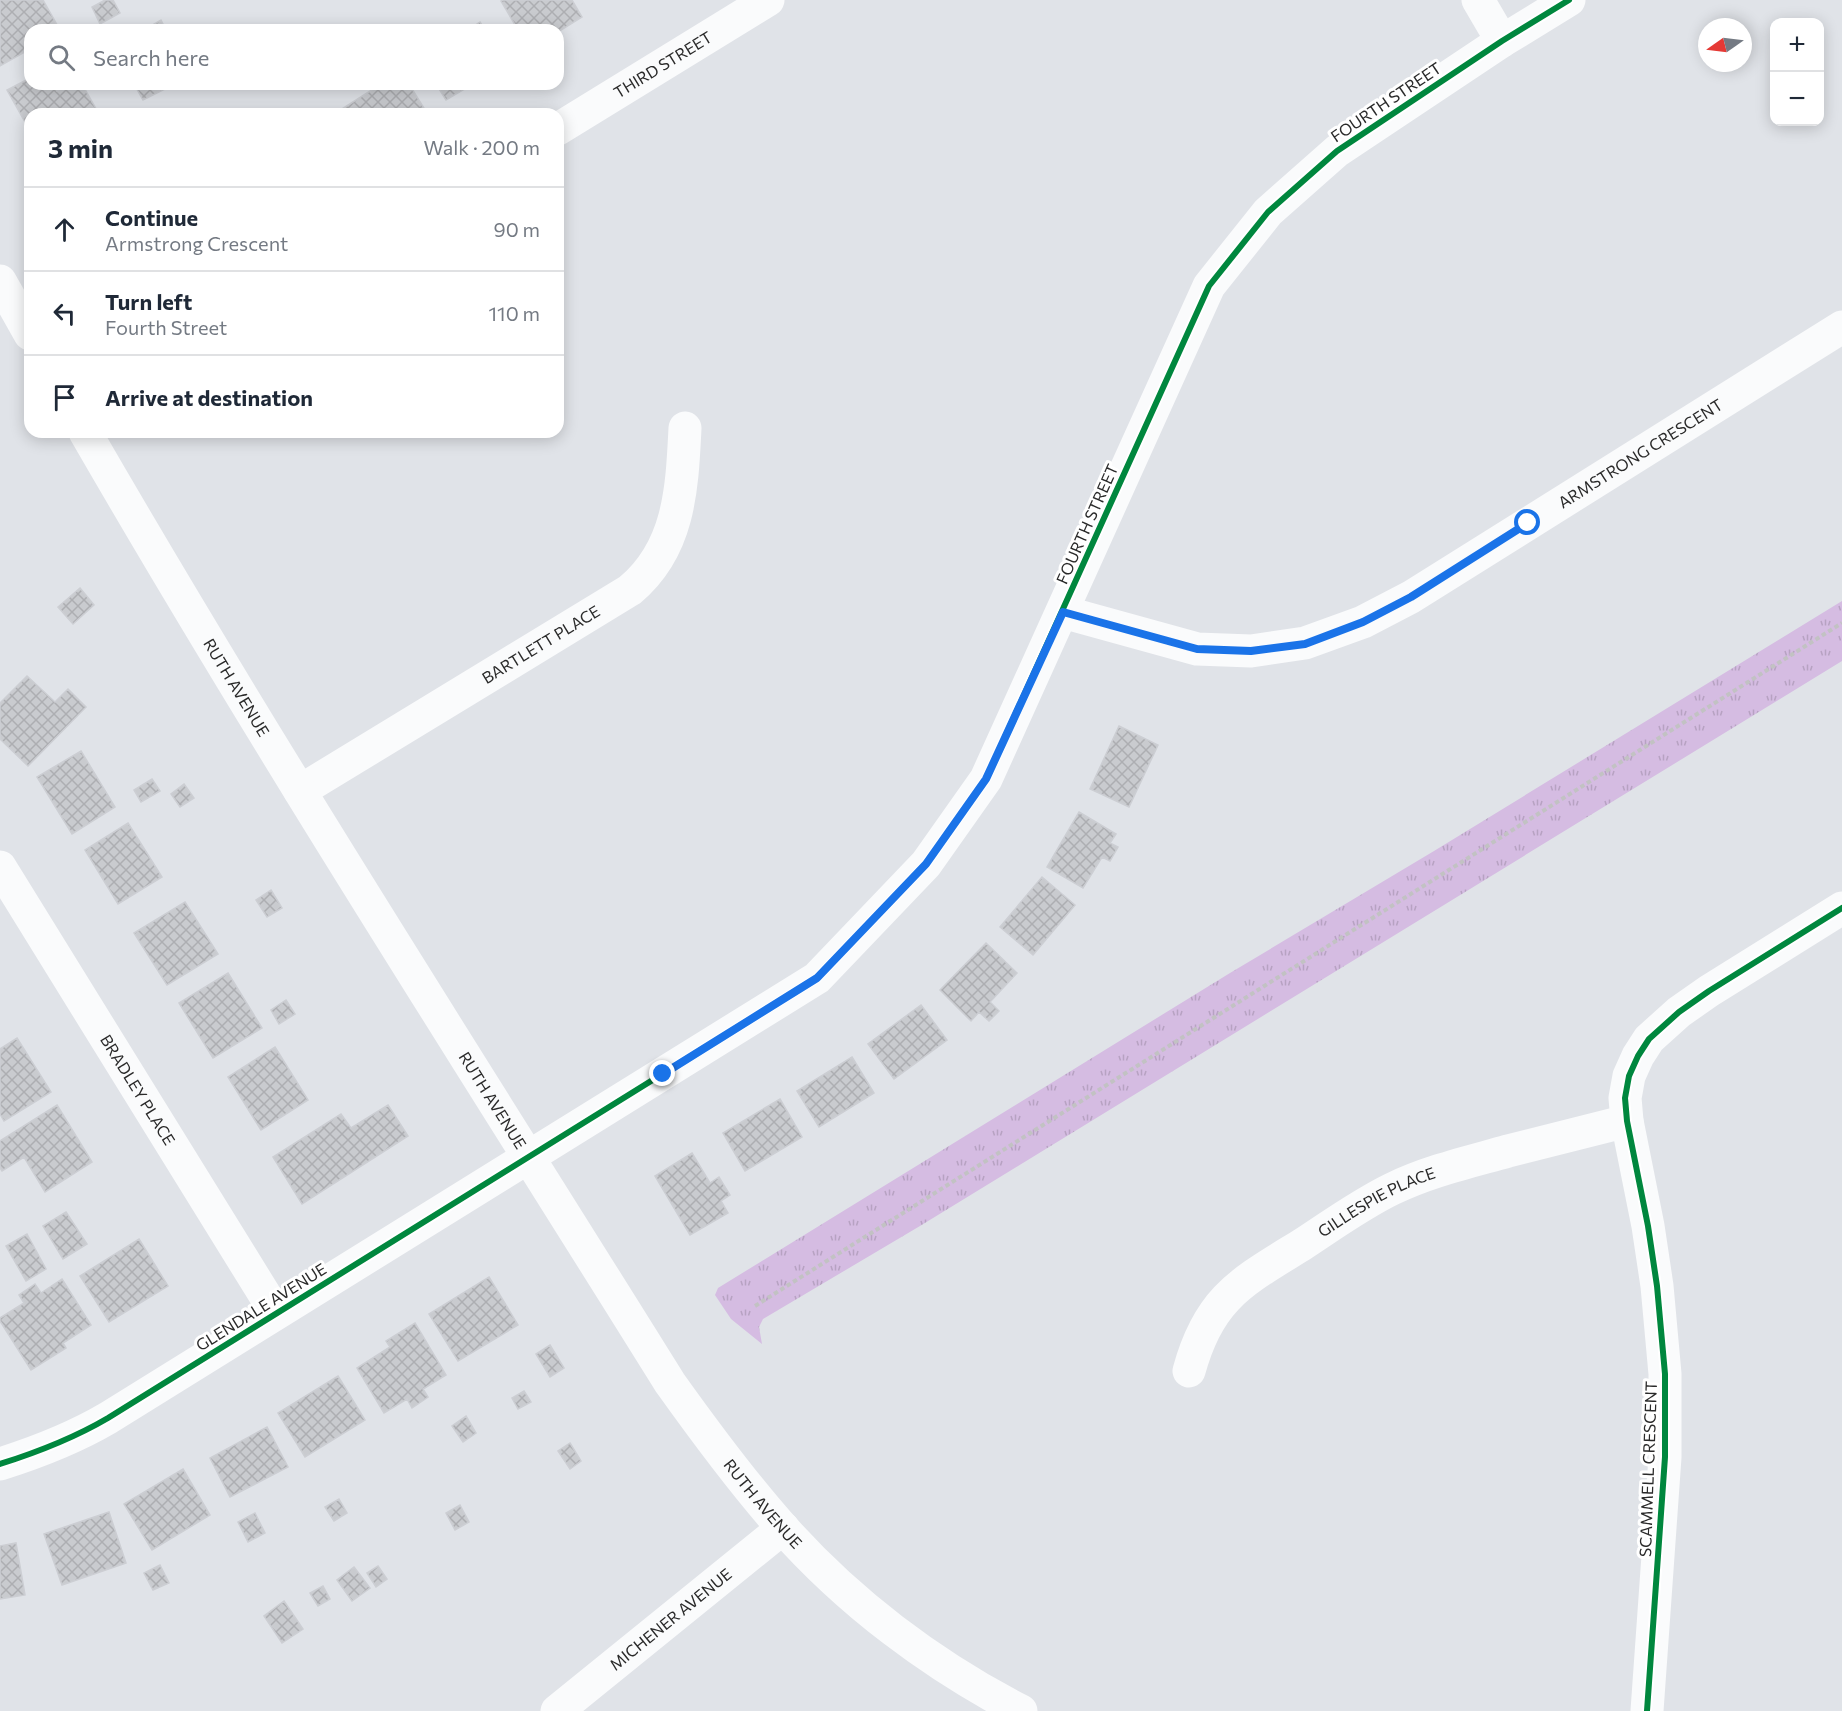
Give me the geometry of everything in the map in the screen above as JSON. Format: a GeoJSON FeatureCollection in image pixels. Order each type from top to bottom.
{"type":"FeatureCollection","features":[{"type":"Feature","properties":{"kind":"street","name":"THIRD STREET"},"geometry":{"type":"LineString","coordinates":[[564,125],[768,0]]}},
{"type":"Feature","properties":{"kind":"street"},"geometry":{"type":"LineString","coordinates":[[1478,0],[1502,40]]}},
{"type":"Feature","properties":{"kind":"street","name":"FOURTH STREET"},"geometry":{"type":"LineString","coordinates":[[529,1157],[817,978],[926,864],[986,779],[1209,285],[1268,212],[1337,151],[1502,40],[1569,0]]}},
{"type":"Feature","properties":{"kind":"street"},"geometry":{"type":"LineString","coordinates":[[0,281],[24,323]]}},
{"type":"Feature","properties":{"kind":"street","name":"ARMSTRONG CRESCENT"},"geometry":{"type":"LineString","coordinates":[[1063,612],[1197,649],[1251,651],[1305,644],[1363,622],[1411,597],[1842,327]]}},
{"type":"Feature","properties":{"kind":"street","name":"BARTLETT PLACE"},"geometry":{"type":"LineString","coordinates":[[300,791],[630,590],[646,577],[658,560],[669,537],[675,516],[683,468],[685,428]]}},
{"type":"Feature","properties":{"kind":"street","name":"RUTH AVENUE"},"geometry":{"type":"LineString","coordinates":[[89,438],[192,615],[300,791],[670,1383],[708,1437],[783,1528],[861,1603],[906,1640],[949,1670],[1021,1711]]}},
{"type":"Feature","properties":{"kind":"street","name":"BRADLEY PLACE"},"geometry":{"type":"LineString","coordinates":[[0,867],[276,1313]]}},
{"type":"Feature","properties":{"kind":"street","name":"SCAMMELL CRESCENT"},"geometry":{"type":"LineString","coordinates":[[1647,1711],[1665,1457],[1665,1374],[1657,1286],[1624,1098],[1629,1076],[1649,1039],[1664,1024],[1709,991],[1842,908]]}},
{"type":"Feature","properties":{"kind":"street","name":"GILLESPIE PLACE"},"geometry":{"type":"LineString","coordinates":[[1189,1371],[1203,1331],[1225,1298],[1252,1276],[1373,1199],[1411,1181],[1452,1166],[1627,1121]]}},
{"type":"Feature","properties":{"kind":"street","name":"GLENDALE AVENUE"},"geometry":{"type":"LineString","coordinates":[[0,1464],[26,1456],[83,1432],[529,1157]]}},
{"type":"Feature","properties":{"kind":"street","name":"MICHENER AVENUE"},"geometry":{"type":"LineString","coordinates":[[557,1711],[783,1528]]}},
{"type":"Feature","properties":{"kind":"path"},"geometry":{"type":"LineString","coordinates":[[755,1306],[1842,624]]}},
{"type":"Feature","properties":{"kind":"green space"},"geometry":{"type":"Polygon","coordinates":[[[1842,601],[1842,661],[920,1226],[763,1319],[759,1327],[762,1344],[731,1319],[715,1295],[718,1288],[1842,601]]]}},
{"type":"Feature","properties":{"kind":"building"},"geometry":{"type":"Polygon","coordinates":[[[0,0],[43,0],[57,24],[24,24],[24,52],[0,66],[0,0]]]}},
{"type":"Feature","properties":{"kind":"building"},"geometry":{"type":"Polygon","coordinates":[[[105,0],[113,0],[120,13],[100,24],[92,7],[105,0]]]}},
{"type":"Feature","properties":{"kind":"building"},"geometry":{"type":"Polygon","coordinates":[[[572,0],[582,17],[564,28],[564,24],[514,24],[501,1],[572,0]]]}},
{"type":"Feature","properties":{"kind":"building"},"geometry":{"type":"Polygon","coordinates":[[[24,81],[24,90],[85,90],[96,108],[24,108],[24,120],[7,90],[24,81]]]}},
{"type":"Feature","properties":{"kind":"building"},"geometry":{"type":"Polygon","coordinates":[[[137,90],[163,90],[143,100],[137,90]]]}},
{"type":"Feature","properties":{"kind":"building"},"geometry":{"type":"Polygon","coordinates":[[[372,90],[413,90],[424,108],[343,108],[372,90]]]}},
{"type":"Feature","properties":{"kind":"building"},"geometry":{"type":"Polygon","coordinates":[[[440,90],[463,90],[446,100],[440,90]]]}},
{"type":"Feature","properties":{"kind":"building"},"geometry":{"type":"Polygon","coordinates":[[[80,588],[94,605],[73,624],[58,607],[80,588]]]}},
{"type":"Feature","properties":{"kind":"building"},"geometry":{"type":"Polygon","coordinates":[[[27,676],[55,702],[68,689],[86,707],[28,766],[0,739],[0,703],[27,676]]]}},
{"type":"Feature","properties":{"kind":"building"},"geometry":{"type":"Polygon","coordinates":[[[1119,726],[1158,745],[1129,807],[1090,789],[1119,726]]]}},
{"type":"Feature","properties":{"kind":"building"},"geometry":{"type":"Polygon","coordinates":[[[81,751],[115,807],[72,834],[37,777],[81,751]]]}},
{"type":"Feature","properties":{"kind":"building"},"geometry":{"type":"Polygon","coordinates":[[[152,779],[160,791],[141,802],[134,790],[152,779]]]}},
{"type":"Feature","properties":{"kind":"building"},"geometry":{"type":"Polygon","coordinates":[[[184,784],[194,798],[180,807],[171,794],[184,784]]]}},
{"type":"Feature","properties":{"kind":"building"},"geometry":{"type":"Polygon","coordinates":[[[1079,812],[1116,834],[1110,843],[1118,847],[1110,861],[1102,857],[1083,888],[1047,867],[1079,812]]]}},
{"type":"Feature","properties":{"kind":"building"},"geometry":{"type":"Polygon","coordinates":[[[128,823],[162,877],[118,904],[85,850],[128,823]]]}},
{"type":"Feature","properties":{"kind":"building"},"geometry":{"type":"Polygon","coordinates":[[[1042,877],[1075,905],[1033,955],[1000,927],[1042,877]]]}},
{"type":"Feature","properties":{"kind":"building"},"geometry":{"type":"Polygon","coordinates":[[[271,890],[282,908],[267,917],[256,900],[271,890]]]}},
{"type":"Feature","properties":{"kind":"building"},"geometry":{"type":"Polygon","coordinates":[[[185,902],[218,954],[167,985],[134,933],[185,902]]]}},
{"type":"Feature","properties":{"kind":"building"},"geometry":{"type":"Polygon","coordinates":[[[986,943],[1017,973],[990,1002],[999,1011],[989,1021],[979,1012],[971,1021],[940,990],[986,943]]]}},
{"type":"Feature","properties":{"kind":"building"},"geometry":{"type":"Polygon","coordinates":[[[228,973],[262,1028],[213,1058],[179,1003],[228,973]]]}},
{"type":"Feature","properties":{"kind":"building"},"geometry":{"type":"Polygon","coordinates":[[[286,1000],[295,1014],[279,1024],[271,1010],[286,1000]]]}},
{"type":"Feature","properties":{"kind":"building"},"geometry":{"type":"Polygon","coordinates":[[[921,1005],[947,1040],[894,1079],[868,1044],[921,1005]]]}},
{"type":"Feature","properties":{"kind":"building"},"geometry":{"type":"Polygon","coordinates":[[[17,1038],[51,1092],[4,1121],[0,1114],[0,1049],[17,1038]]]}},
{"type":"Feature","properties":{"kind":"building"},"geometry":{"type":"Polygon","coordinates":[[[275,1047],[308,1100],[261,1130],[228,1077],[275,1047]]]}},
{"type":"Feature","properties":{"kind":"building"},"geometry":{"type":"Polygon","coordinates":[[[852,1057],[874,1093],[819,1127],[797,1091],[852,1057]]]}},
{"type":"Feature","properties":{"kind":"building"},"geometry":{"type":"Polygon","coordinates":[[[780,1099],[802,1137],[745,1171],[723,1133],[780,1099]]]}},
{"type":"Feature","properties":{"kind":"building"},"geometry":{"type":"Polygon","coordinates":[[[57,1105],[92,1162],[45,1192],[24,1157],[2,1171],[0,1141],[57,1105]]]}},
{"type":"Feature","properties":{"kind":"building"},"geometry":{"type":"Polygon","coordinates":[[[388,1105],[408,1136],[302,1204],[273,1157],[341,1114],[351,1128],[388,1105]]]}},
{"type":"Feature","properties":{"kind":"building"},"geometry":{"type":"Polygon","coordinates":[[[692,1153],[710,1183],[719,1177],[730,1195],[721,1201],[728,1213],[690,1235],[655,1176],[692,1153]]]}},
{"type":"Feature","properties":{"kind":"building"},"geometry":{"type":"Polygon","coordinates":[[[66,1212],[87,1244],[63,1259],[43,1226],[66,1212]]]}},
{"type":"Feature","properties":{"kind":"building"},"geometry":{"type":"Polygon","coordinates":[[[27,1234],[46,1269],[26,1281],[6,1246],[27,1234]]]}},
{"type":"Feature","properties":{"kind":"building"},"geometry":{"type":"Polygon","coordinates":[[[139,1239],[168,1286],[109,1322],[80,1276],[139,1239]]]}},
{"type":"Feature","properties":{"kind":"building"},"geometry":{"type":"Polygon","coordinates":[[[489,1277],[518,1325],[458,1361],[429,1314],[489,1277]]]}},
{"type":"Feature","properties":{"kind":"building"},"geometry":{"type":"Polygon","coordinates":[[[62,1279],[91,1325],[63,1343],[66,1348],[31,1370],[0,1318],[24,1303],[19,1295],[35,1284],[41,1293],[62,1279]]]}},
{"type":"Feature","properties":{"kind":"building"},"geometry":{"type":"Polygon","coordinates":[[[415,1323],[446,1375],[423,1389],[428,1397],[412,1408],[407,1399],[384,1413],[357,1368],[390,1347],[386,1341],[415,1323]]]}},
{"type":"Feature","properties":{"kind":"building"},"geometry":{"type":"Polygon","coordinates":[[[550,1345],[564,1368],[550,1377],[536,1354],[550,1345]]]}},
{"type":"Feature","properties":{"kind":"building"},"geometry":{"type":"Polygon","coordinates":[[[338,1376],[365,1420],[305,1457],[278,1413],[338,1376]]]}},
{"type":"Feature","properties":{"kind":"building"},"geometry":{"type":"Polygon","coordinates":[[[524,1391],[531,1402],[518,1409],[512,1398],[524,1391]]]}},
{"type":"Feature","properties":{"kind":"building"},"geometry":{"type":"Polygon","coordinates":[[[466,1416],[476,1433],[463,1442],[452,1426],[466,1416]]]}},
{"type":"Feature","properties":{"kind":"building"},"geometry":{"type":"Polygon","coordinates":[[[267,1427],[288,1467],[230,1497],[210,1458],[267,1427]]]}},
{"type":"Feature","properties":{"kind":"building"},"geometry":{"type":"Polygon","coordinates":[[[570,1443],[581,1461],[570,1469],[558,1451],[570,1443]]]}},
{"type":"Feature","properties":{"kind":"building"},"geometry":{"type":"Polygon","coordinates":[[[183,1469],[210,1515],[152,1550],[124,1504],[183,1469]]]}},
{"type":"Feature","properties":{"kind":"building"},"geometry":{"type":"Polygon","coordinates":[[[339,1499],[347,1513],[334,1521],[325,1507],[339,1499]]]}},
{"type":"Feature","properties":{"kind":"building"},"geometry":{"type":"Polygon","coordinates":[[[460,1505],[469,1522],[455,1530],[446,1513],[460,1505]]]}},
{"type":"Feature","properties":{"kind":"building"},"geometry":{"type":"Polygon","coordinates":[[[109,1512],[126,1563],[62,1585],[44,1534],[109,1512]]]}},
{"type":"Feature","properties":{"kind":"building"},"geometry":{"type":"Polygon","coordinates":[[[255,1513],[265,1533],[248,1542],[238,1522],[255,1513]]]}},
{"type":"Feature","properties":{"kind":"building"},"geometry":{"type":"Polygon","coordinates":[[[16,1543],[25,1595],[0,1599],[0,1546],[16,1543]]]}},
{"type":"Feature","properties":{"kind":"building"},"geometry":{"type":"Polygon","coordinates":[[[160,1565],[169,1583],[153,1590],[144,1573],[160,1565]]]}},
{"type":"Feature","properties":{"kind":"building"},"geometry":{"type":"Polygon","coordinates":[[[378,1566],[387,1579],[376,1587],[367,1573],[378,1566]]]}},
{"type":"Feature","properties":{"kind":"building"},"geometry":{"type":"Polygon","coordinates":[[[354,1567],[370,1588],[352,1601],[337,1580],[354,1567]]]}},
{"type":"Feature","properties":{"kind":"building"},"geometry":{"type":"Polygon","coordinates":[[[323,1586],[330,1599],[318,1606],[310,1593],[323,1586]]]}},
{"type":"Feature","properties":{"kind":"building"},"geometry":{"type":"Polygon","coordinates":[[[284,1601],[303,1629],[282,1643],[264,1616],[284,1601]]]}},
{"type":"Feature","properties":{"kind":"cycle path"},"geometry":{"type":"LineString","coordinates":[[0,1464],[56,1444],[108,1418],[817,978],[926,864],[986,779],[1209,286],[1268,212],[1337,151],[1502,41],[1569,0]]}},
{"type":"Feature","properties":{"kind":"cycle path"},"geometry":{"type":"LineString","coordinates":[[1647,1711],[1665,1457],[1665,1374],[1657,1286],[1648,1226],[1627,1121],[1625,1098],[1629,1076],[1649,1039],[1679,1012],[1842,908]]}},
{"type":"Feature","properties":{"kind":"route"},"geometry":{"type":"LineString","coordinates":[[663,1074],[817,978],[926,864],[986,779],[1063,612],[1197,649],[1251,651],[1305,644],[1363,622],[1411,597],[1528,523]]}}]}
